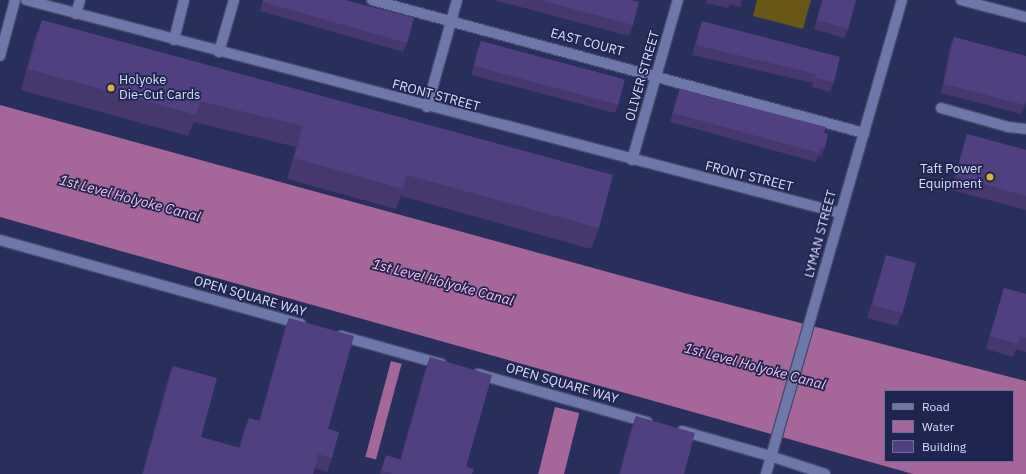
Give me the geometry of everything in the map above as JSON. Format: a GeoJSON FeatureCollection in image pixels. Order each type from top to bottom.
{"type":"FeatureCollection","features":[{"type":"Feature","properties":{"kind":"street"},"geometry":{"type":"LineString","coordinates":[[0,56],[15,0]]}},
{"type":"Feature","properties":{"kind":"street","name":"FRONT STREET"},"geometry":{"type":"LineString","coordinates":[[26,0],[427,107],[840,213]]}},
{"type":"Feature","properties":{"kind":"street"},"geometry":{"type":"LineString","coordinates":[[76,14],[80,0]]}},
{"type":"Feature","properties":{"kind":"street"},"geometry":{"type":"LineString","coordinates":[[174,40],[184,0]]}},
{"type":"Feature","properties":{"kind":"street"},"geometry":{"type":"LineString","coordinates":[[219,52],[234,0]]}},
{"type":"Feature","properties":{"kind":"street","name":"EAST COURT"},"geometry":{"type":"LineString","coordinates":[[372,0],[451,20],[864,133]]}},
{"type":"Feature","properties":{"kind":"street"},"geometry":{"type":"LineString","coordinates":[[427,107],[457,0]]}},
{"type":"Feature","properties":{"kind":"street","name":"OLIVER STREET"},"geometry":{"type":"LineString","coordinates":[[632,160],[678,0]]}},
{"type":"Feature","properties":{"kind":"street","name":"LYMAN STREET"},"geometry":{"type":"LineString","coordinates":[[766,474],[902,0]]}},
{"type":"Feature","properties":{"kind":"street"},"geometry":{"type":"LineString","coordinates":[[961,0],[1026,18]]}},
{"type":"Feature","properties":{"kind":"street"},"geometry":{"type":"LineString","coordinates":[[940,108],[1008,127],[1026,129]]}},
{"type":"Feature","properties":{"kind":"street","name":"OPEN SQUARE WAY"},"geometry":{"type":"LineString","coordinates":[[0,240],[308,326]]}},
{"type":"Feature","properties":{"kind":"street"},"geometry":{"type":"LineString","coordinates":[[330,333],[451,366]]}},
{"type":"Feature","properties":{"kind":"street","name":"OPEN SQUARE WAY"},"geometry":{"type":"LineString","coordinates":[[466,371],[655,424]]}},
{"type":"Feature","properties":{"kind":"street"},"geometry":{"type":"LineString","coordinates":[[670,428],[770,456],[825,474]]}},
{"type":"Feature","properties":{"kind":"shaded area"},"geometry":{"type":"Polygon","coordinates":[[[757,0],[811,0],[803,29],[753,16],[757,0]]]}},
{"type":"Feature","properties":{"kind":"water","name":"1st Level Holyoke Canal"},"geometry":{"type":"Polygon","coordinates":[[[0,105],[688,294],[1026,381],[1026,474],[913,474],[0,217],[0,105]]]}},
{"type":"Feature","properties":{"kind":"water"},"geometry":{"type":"Polygon","coordinates":[[[391,361],[402,364],[376,459],[365,457],[391,361]]]}},
{"type":"Feature","properties":{"kind":"water"},"geometry":{"type":"Polygon","coordinates":[[[555,407],[579,413],[564,474],[538,474],[555,407]]]}},
{"type":"Feature","properties":{"kind":"building"},"geometry":{"type":"Polygon","coordinates":[[[263,0],[345,0],[414,18],[407,43],[263,2],[263,0]]]}},
{"type":"Feature","properties":{"kind":"building"},"geometry":{"type":"Polygon","coordinates":[[[539,0],[631,0],[639,2],[633,25],[539,0]]]}},
{"type":"Feature","properties":{"kind":"building"},"geometry":{"type":"Polygon","coordinates":[[[823,0],[856,0],[848,29],[817,20],[823,0]]]}},
{"type":"Feature","properties":{"kind":"building"},"geometry":{"type":"Polygon","coordinates":[[[42,20],[613,175],[599,228],[407,175],[403,189],[294,158],[303,126],[200,101],[196,115],[28,69],[42,20]]]}},
{"type":"Feature","properties":{"kind":"building"},"geometry":{"type":"Polygon","coordinates":[[[702,21],[840,57],[834,82],[815,78],[816,74],[696,45],[702,21]]]}},
{"type":"Feature","properties":{"kind":"building"},"geometry":{"type":"Polygon","coordinates":[[[954,37],[1026,56],[1025,105],[944,84],[954,37]]]}},
{"type":"Feature","properties":{"kind":"building"},"geometry":{"type":"Polygon","coordinates":[[[481,41],[625,80],[618,105],[474,66],[481,41]]]}},
{"type":"Feature","properties":{"kind":"building"},"geometry":{"type":"Polygon","coordinates":[[[680,89],[826,127],[824,133],[828,134],[825,148],[821,147],[819,153],[673,113],[680,89]]]}},
{"type":"Feature","properties":{"kind":"building","name":"Taft Power Equipment"},"geometry":{"type":"Polygon","coordinates":[[[967,134],[1026,150],[1026,196],[956,176],[967,134]]]}},
{"type":"Feature","properties":{"kind":"building"},"geometry":{"type":"Polygon","coordinates":[[[886,255],[916,263],[902,313],[873,305],[886,255]]]}},
{"type":"Feature","properties":{"kind":"building"},"geometry":{"type":"Polygon","coordinates":[[[1004,288],[1026,294],[1026,338],[1020,336],[1018,344],[990,336],[1004,288]]]}},
{"type":"Feature","properties":{"kind":"building"},"geometry":{"type":"Polygon","coordinates":[[[289,318],[354,336],[328,429],[339,432],[332,458],[318,454],[313,474],[143,474],[173,366],[217,378],[201,437],[240,448],[249,418],[260,421],[289,318]]]}},
{"type":"Feature","properties":{"kind":"building"},"geometry":{"type":"Polygon","coordinates":[[[430,357],[492,375],[466,467],[474,469],[472,474],[393,474],[382,470],[386,455],[401,460],[430,357]]]}},
{"type":"Feature","properties":{"kind":"building"},"geometry":{"type":"Polygon","coordinates":[[[636,416],[695,433],[684,474],[620,474],[636,416]]]}},
{"type":"Feature","properties":{"kind":"place","name":"Holyoke Die-Cut Cards"},"geometry":{"type":"Point","coordinates":[111,88]}},
{"type":"Feature","properties":{"kind":"place","name":"Taft Power Equipment"},"geometry":{"type":"Point","coordinates":[990,177]}}]}
